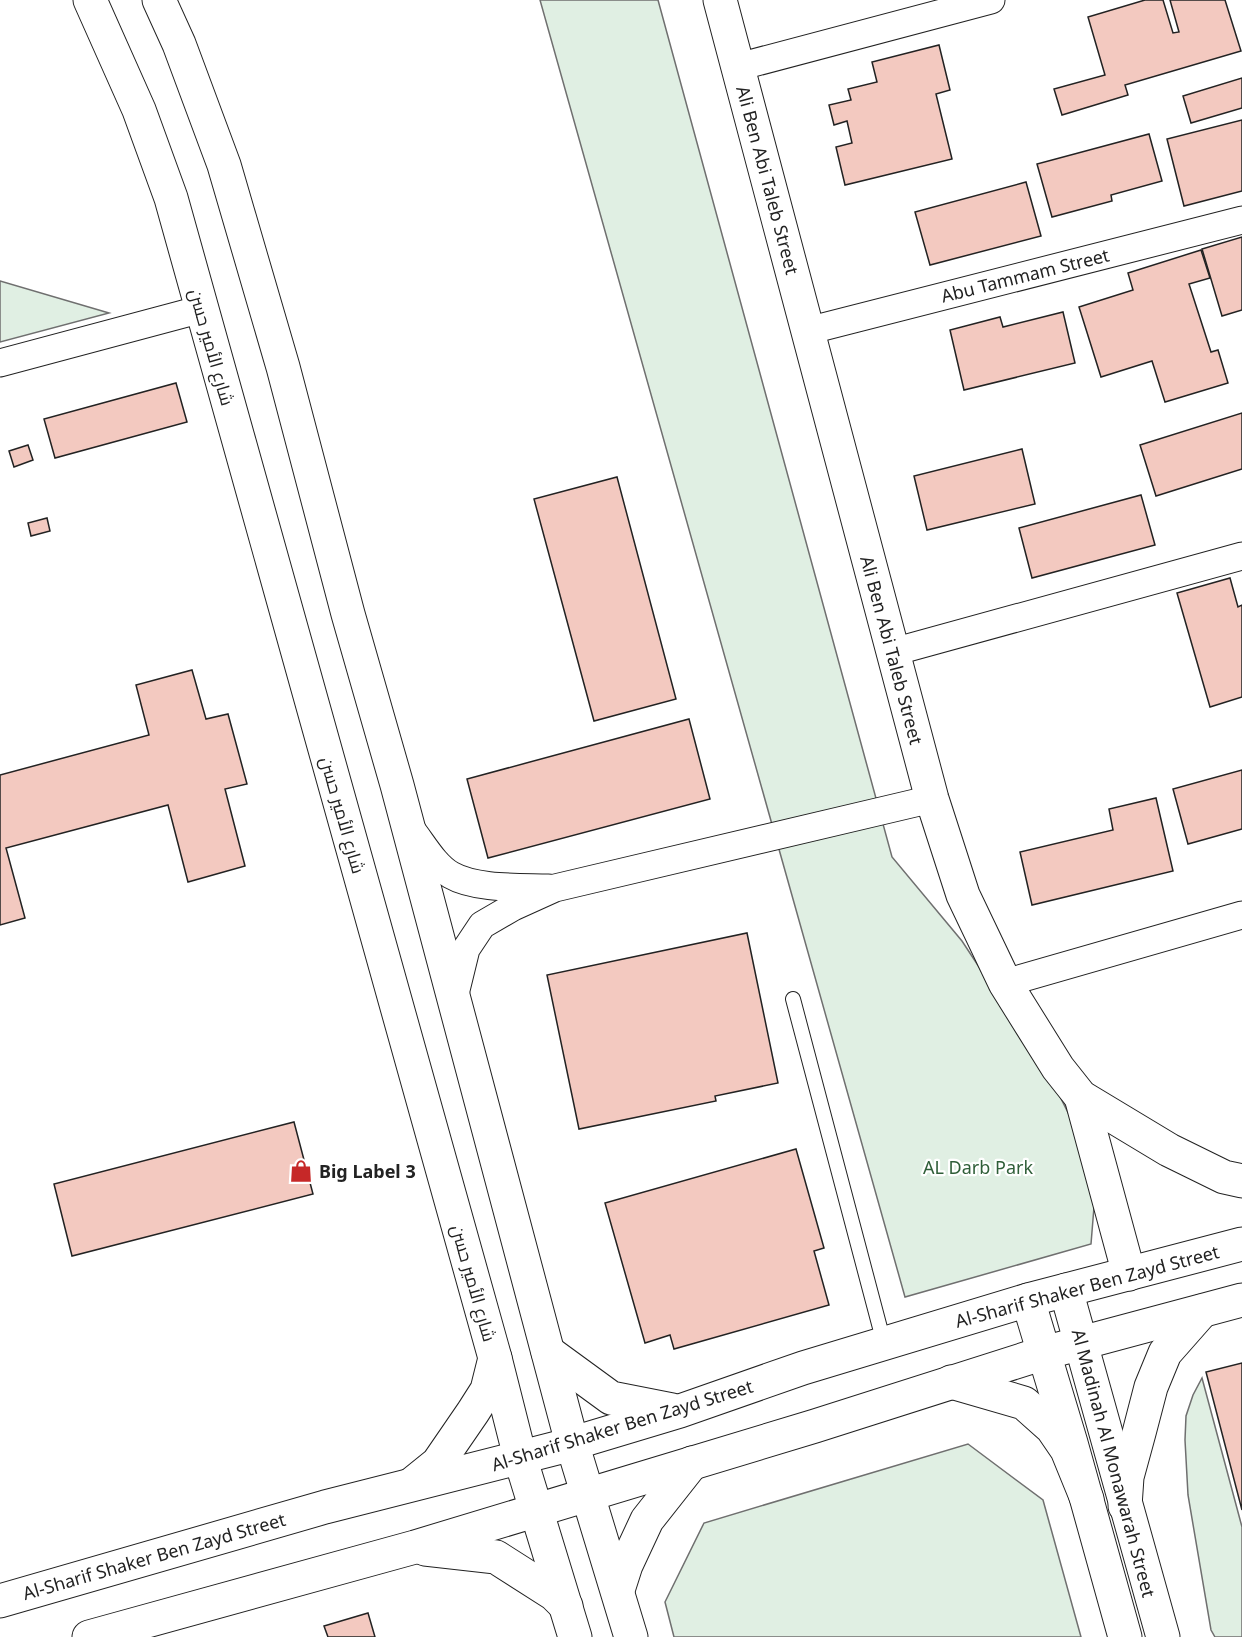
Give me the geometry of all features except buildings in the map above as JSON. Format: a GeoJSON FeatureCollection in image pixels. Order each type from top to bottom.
{"type":"FeatureCollection","features":[{"type":"Feature","properties":{"kind":"main road","name":"شارع الأمير حسن"},"geometry":{"type":"LineString","coordinates":[[90,0],[139,110],[171,198],[495,1358],[520,1457],[575,1637]]}},
{"type":"Feature","properties":{"kind":"main road"},"geometry":{"type":"LineString","coordinates":[[159,0],[179,44],[208,121],[248,245],[407,822],[572,1443],[631,1637]]}},
{"type":"Feature","properties":{"kind":"main road","name":"Ali Ben Abi Taleb Street"},"geometry":{"type":"LineString","coordinates":[[720,0],[932,800],[963,895],[1005,983],[1058,1068],[1081,1097],[1169,1150],[1224,1177],[1242,1181]]}},
{"type":"Feature","properties":{"kind":"main road"},"geometry":{"type":"LineString","coordinates":[[1081,1097],[1129,1274]]}},
{"type":"Feature","properties":{"kind":"main road","name":"Al-Sharif Shaker Ben Zayd Street"},"geometry":{"type":"LineString","coordinates":[[0,1601],[325,1507],[572,1443],[680,1411],[802,1368],[1028,1300],[1242,1244]]}},
{"type":"Feature","properties":{"kind":"main road","name":"Al Madinah Al Monawarah Street"},"geometry":{"type":"LineString","coordinates":[[1066,1290],[1163,1637]]}},
{"type":"Feature","properties":{"kind":"main road","name":"Al Madinah Al Monawarah Street"},"geometry":{"type":"LineString","coordinates":[[1028,1300],[1125,1637]]}},
{"type":"Feature","properties":{"kind":"main road"},"geometry":{"type":"LineString","coordinates":[[89,1637],[415,1547],[815,1426],[1044,1353],[1242,1300]]}},
{"type":"Feature","properties":{"kind":"main road"},"geometry":{"type":"LineString","coordinates":[[1125,1506],[1127,1478],[1155,1378],[1165,1353],[1203,1311]]}},
{"type":"Feature","properties":{"kind":"main road"},"geometry":{"type":"LineString","coordinates":[[548,1352],[611,1398],[680,1411]]}},
{"type":"Feature","properties":{"kind":"main road"},"geometry":{"type":"LineString","coordinates":[[407,1487],[438,1462],[473,1412],[487,1390],[495,1358]]}},
{"type":"Feature","properties":{"kind":"main road"},"geometry":{"type":"LineString","coordinates":[[951,1382],[1024,1403],[1052,1428],[1067,1450],[1087,1499]]}},
{"type":"Feature","properties":{"kind":"main road"},"geometry":{"type":"LineString","coordinates":[[618,1590],[626,1565],[647,1521],[692,1463]]}},
{"type":"Feature","properties":{"kind":"main road"},"geometry":{"type":"LineString","coordinates":[[415,1547],[496,1557],[554,1594],[566,1606]]}},
{"type":"Feature","properties":{"kind":"street"},"geometry":{"type":"LineString","coordinates":[[738,68],[991,0]]}},
{"type":"Feature","properties":{"kind":"street","name":"Abu Tammam Street"},"geometry":{"type":"LineString","coordinates":[[807,331],[1242,220]]}},
{"type":"Feature","properties":{"kind":"street"},"geometry":{"type":"LineString","coordinates":[[0,363],[202,309]]}},
{"type":"Feature","properties":{"kind":"street"},"geometry":{"type":"LineString","coordinates":[[893,652],[1242,556]]}},
{"type":"Feature","properties":{"kind":"street"},"geometry":{"type":"LineString","coordinates":[[454,998],[466,949],[482,925],[513,907],[555,888],[932,800]]}},
{"type":"Feature","properties":{"kind":"street"},"geometry":{"type":"LineString","coordinates":[[407,822],[434,859],[451,875],[474,883],[555,888]]}},
{"type":"Feature","properties":{"kind":"street"},"geometry":{"type":"LineString","coordinates":[[1005,983],[1242,915]]}},
{"type":"Feature","properties":{"kind":"lane"},"geometry":{"type":"LineString","coordinates":[[793,999],[885,1343]]}},
{"type":"Feature","properties":{"kind":"green space","name":"AL Darb Park"},"geometry":{"type":"Polygon","coordinates":[[[540,0],[658,0],[892,857],[962,941],[1046,1069],[1097,1170],[1091,1244],[905,1297],[540,0]]]}},
{"type":"Feature","properties":{"kind":"green space"},"geometry":{"type":"Polygon","coordinates":[[[0,281],[109,313],[0,342],[0,281]]]}},
{"type":"Feature","properties":{"kind":"green space"},"geometry":{"type":"Polygon","coordinates":[[[1202,1378],[1242,1527],[1242,1637],[1215,1637],[1211,1630],[1188,1495],[1186,1416],[1202,1378]]]}},
{"type":"Feature","properties":{"kind":"green space"},"geometry":{"type":"Polygon","coordinates":[[[968,1444],[1043,1500],[1081,1637],[674,1637],[665,1602],[704,1523],[968,1444]]]}},
{"type":"Feature","properties":{"kind":"place","name":"Big Label 3"},"geometry":{"type":"Point","coordinates":[301,1171]}}]}
